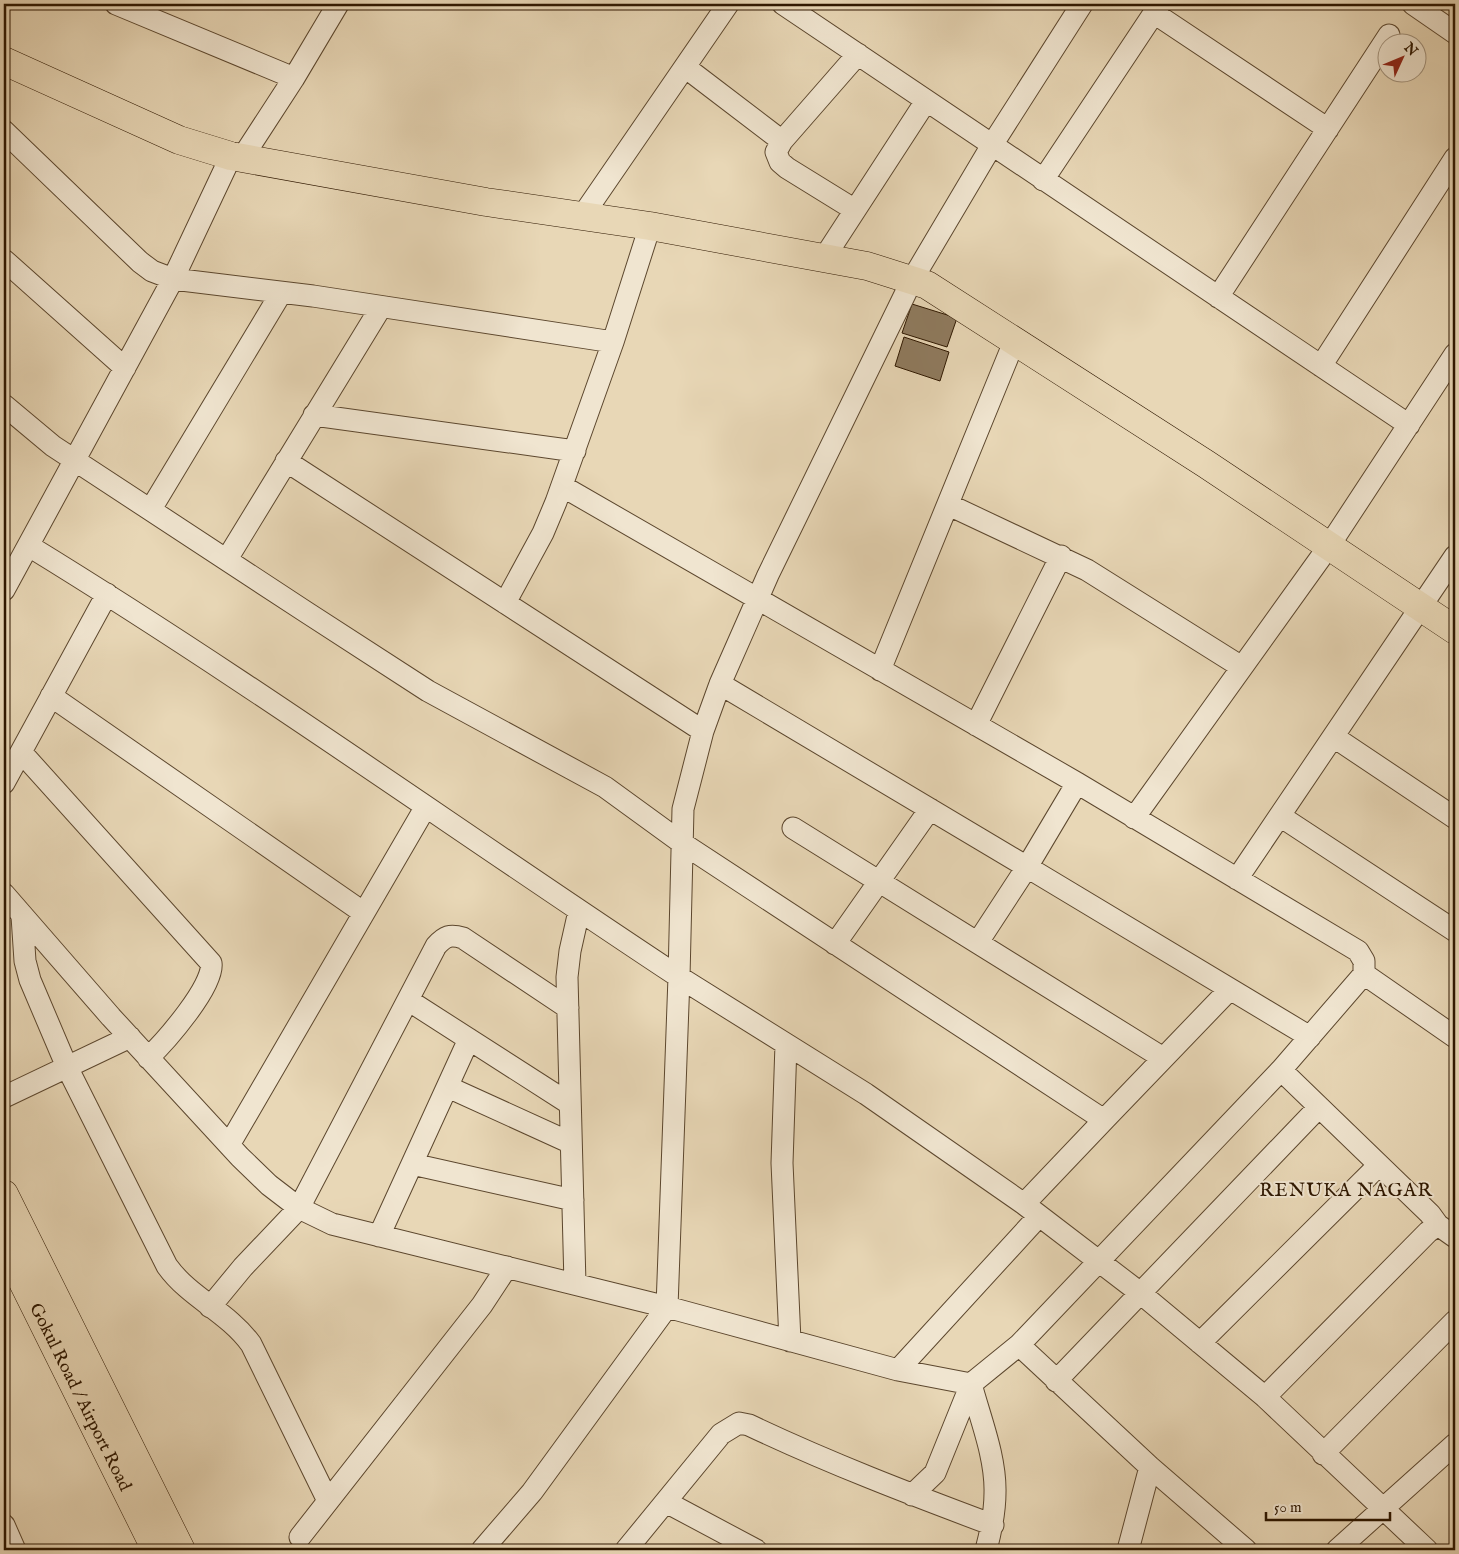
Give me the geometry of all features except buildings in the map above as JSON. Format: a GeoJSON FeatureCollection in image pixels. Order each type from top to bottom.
{"type":"FeatureCollection","features":[{"type":"Feature","properties":{"kind":"main road"},"geometry":{"type":"LineString","coordinates":[[4,61],[179,140],[237,157],[486,202],[650,226],[824,258],[867,266],[927,285],[1206,464],[1455,630]]}},
{"type":"Feature","properties":{"kind":"main road"},"geometry":{"type":"LineString","coordinates":[[4,1194],[181,1550]]}},
{"type":"Feature","properties":{"kind":"main road","name":"Gokul Road / Airport Road"},"geometry":{"type":"LineString","coordinates":[[4,1244],[156,1550]]}},
{"type":"Feature","properties":{"kind":"street"},"geometry":{"type":"LineString","coordinates":[[116,4],[294,78]]}},
{"type":"Feature","properties":{"kind":"street"},"geometry":{"type":"LineString","coordinates":[[4,590],[9,565],[29,546],[237,157],[294,78],[336,4]]}},
{"type":"Feature","properties":{"kind":"street"},"geometry":{"type":"LineString","coordinates":[[583,215],[728,4]]}},
{"type":"Feature","properties":{"kind":"street"},"geometry":{"type":"LineString","coordinates":[[783,4],[1042,180],[1410,425]]}},
{"type":"Feature","properties":{"kind":"street"},"geometry":{"type":"LineString","coordinates":[[482,1550],[532,1492],[667,1307],[683,809],[703,731],[720,684],[768,575],[912,280],[992,145],[1081,4]]}},
{"type":"Feature","properties":{"kind":"street"},"geometry":{"type":"LineString","coordinates":[[1414,4],[1455,33]]}},
{"type":"Feature","properties":{"kind":"street"},"geometry":{"type":"LineString","coordinates":[[1042,180],[1157,8],[1328,129]]}},
{"type":"Feature","properties":{"kind":"street"},"geometry":{"type":"LineString","coordinates":[[854,210],[780,162],[776,152],[782,141],[858,54]]}},
{"type":"Feature","properties":{"kind":"street"},"geometry":{"type":"LineString","coordinates":[[1218,297],[1376,55]]}},
{"type":"Feature","properties":{"kind":"street"},"geometry":{"type":"LineString","coordinates":[[685,67],[782,141]]}},
{"type":"Feature","properties":{"kind":"street"},"geometry":{"type":"LineString","coordinates":[[824,258],[926,101]]}},
{"type":"Feature","properties":{"kind":"street"},"geometry":{"type":"LineString","coordinates":[[4,131],[140,262],[152,271],[173,279],[281,292],[614,342]]}},
{"type":"Feature","properties":{"kind":"street"},"geometry":{"type":"LineString","coordinates":[[1321,366],[1455,158]]}},
{"type":"Feature","properties":{"kind":"street"},"geometry":{"type":"LineString","coordinates":[[506,603],[543,533],[562,486],[614,342],[650,226]]}},
{"type":"Feature","properties":{"kind":"street"},"geometry":{"type":"LineString","coordinates":[[4,260],[125,368]]}},
{"type":"Feature","properties":{"kind":"street"},"geometry":{"type":"LineString","coordinates":[[151,509],[281,292]]}},
{"type":"Feature","properties":{"kind":"street"},"geometry":{"type":"LineString","coordinates":[[227,559],[381,307]]}},
{"type":"Feature","properties":{"kind":"street"},"geometry":{"type":"LineString","coordinates":[[880,670],[1014,342]]}},
{"type":"Feature","properties":{"kind":"street"},"geometry":{"type":"LineString","coordinates":[[1134,818],[1240,666],[1329,546],[1455,354]]}},
{"type":"Feature","properties":{"kind":"street"},"geometry":{"type":"LineString","coordinates":[[4,405],[46,440],[428,691],[605,788],[682,843],[1104,1120]]}},
{"type":"Feature","properties":{"kind":"street"},"geometry":{"type":"LineString","coordinates":[[314,415],[575,451]]}},
{"type":"Feature","properties":{"kind":"street"},"geometry":{"type":"LineString","coordinates":[[286,461],[703,731]]}},
{"type":"Feature","properties":{"kind":"street"},"geometry":{"type":"LineString","coordinates":[[562,486],[1077,784],[1358,951],[1364,961],[1364,974],[1281,1070],[1019,1345],[972,1384],[935,1473],[912,1495]]}},
{"type":"Feature","properties":{"kind":"street"},"geometry":{"type":"LineString","coordinates":[[948,504],[1087,570],[1240,666]]}},
{"type":"Feature","properties":{"kind":"street"},"geometry":{"type":"LineString","coordinates":[[29,546],[108,594],[679,977],[866,1094],[1032,1210],[1139,1292],[1265,1397],[1323,1454],[1427,1550]]}},
{"type":"Feature","properties":{"kind":"street"},"geometry":{"type":"LineString","coordinates":[[976,725],[1061,556]]}},
{"type":"Feature","properties":{"kind":"street"},"geometry":{"type":"LineString","coordinates":[[1237,879],[1455,556]]}},
{"type":"Feature","properties":{"kind":"street"},"geometry":{"type":"LineString","coordinates":[[4,783],[108,594]]}},
{"type":"Feature","properties":{"kind":"street"},"geometry":{"type":"LineString","coordinates":[[720,684],[1310,1037]]}},
{"type":"Feature","properties":{"kind":"street"},"geometry":{"type":"LineString","coordinates":[[51,696],[364,913]]}},
{"type":"Feature","properties":{"kind":"street"},"geometry":{"type":"LineString","coordinates":[[1334,737],[1455,818]]}},
{"type":"Feature","properties":{"kind":"street"},"geometry":{"type":"LineString","coordinates":[[21,752],[211,963],[212,969],[209,978],[180,1022],[148,1058]]}},
{"type":"Feature","properties":{"kind":"street"},"geometry":{"type":"LineString","coordinates":[[978,942],[1027,867],[1077,784]]}},
{"type":"Feature","properties":{"kind":"street"},"geometry":{"type":"LineString","coordinates":[[229,1145],[425,808]]}},
{"type":"Feature","properties":{"kind":"street"},"geometry":{"type":"LineString","coordinates":[[835,944],[930,809]]}},
{"type":"Feature","properties":{"kind":"street"},"geometry":{"type":"LineString","coordinates":[[1280,816],[1455,931]]}},
{"type":"Feature","properties":{"kind":"street"},"geometry":{"type":"LineString","coordinates":[[793,828],[1164,1058]]}},
{"type":"Feature","properties":{"kind":"street"},"geometry":{"type":"LineString","coordinates":[[4,894],[148,1058],[229,1145],[270,1185],[299,1208],[332,1224],[667,1307],[898,1370],[972,1384]]}},
{"type":"Feature","properties":{"kind":"street"},"geometry":{"type":"LineString","coordinates":[[575,1284],[567,978],[570,951],[579,911]]}},
{"type":"Feature","properties":{"kind":"street"},"geometry":{"type":"LineString","coordinates":[[22,916],[25,961],[30,980],[67,1067],[167,1266],[190,1292],[241,1329],[251,1344],[328,1502]]}},
{"type":"Feature","properties":{"kind":"street"},"geometry":{"type":"LineString","coordinates":[[210,1307],[243,1267],[299,1208],[436,946],[443,938],[452,935],[463,938],[568,1008]]}},
{"type":"Feature","properties":{"kind":"street"},"geometry":{"type":"LineString","coordinates":[[1364,974],[1455,1037]]}},
{"type":"Feature","properties":{"kind":"street"},"geometry":{"type":"LineString","coordinates":[[898,1370],[1032,1210],[1104,1120],[1230,989]]}},
{"type":"Feature","properties":{"kind":"street"},"geometry":{"type":"LineString","coordinates":[[408,1000],[570,1104]]}},
{"type":"Feature","properties":{"kind":"street"},"geometry":{"type":"LineString","coordinates":[[4,1097],[130,1037]]}},
{"type":"Feature","properties":{"kind":"street"},"geometry":{"type":"LineString","coordinates":[[379,1236],[469,1039]]}},
{"type":"Feature","properties":{"kind":"street"},"geometry":{"type":"LineString","coordinates":[[786,1044],[782,1163],[790,1341]]}},
{"type":"Feature","properties":{"kind":"street"},"geometry":{"type":"LineString","coordinates":[[1281,1070],[1430,1214],[1438,1225],[1455,1237]]}},
{"type":"Feature","properties":{"kind":"street"},"geometry":{"type":"LineString","coordinates":[[448,1087],[571,1143]]}},
{"type":"Feature","properties":{"kind":"street"},"geometry":{"type":"LineString","coordinates":[[1056,1381],[1139,1292],[1319,1107]]}},
{"type":"Feature","properties":{"kind":"street"},"geometry":{"type":"LineString","coordinates":[[412,1164],[573,1200]]}},
{"type":"Feature","properties":{"kind":"street"},"geometry":{"type":"LineString","coordinates":[[1200,1342],[1379,1165]]}},
{"type":"Feature","properties":{"kind":"street"},"geometry":{"type":"LineString","coordinates":[[1265,1397],[1428,1232],[1438,1225]]}},
{"type":"Feature","properties":{"kind":"street"},"geometry":{"type":"LineString","coordinates":[[300,1537],[482,1305],[507,1267]]}},
{"type":"Feature","properties":{"kind":"street"},"geometry":{"type":"LineString","coordinates":[[1323,1454],[1455,1321]]}},
{"type":"Feature","properties":{"kind":"street"},"geometry":{"type":"LineString","coordinates":[[1019,1345],[1150,1467],[1246,1550]]}},
{"type":"Feature","properties":{"kind":"street"},"geometry":{"type":"LineString","coordinates":[[972,1384],[992,1466],[996,1492],[992,1525],[986,1550]]}},
{"type":"Feature","properties":{"kind":"street"},"geometry":{"type":"LineString","coordinates":[[626,1550],[721,1434],[740,1423],[750,1425],[819,1458],[992,1525]]}},
{"type":"Feature","properties":{"kind":"street"},"geometry":{"type":"LineString","coordinates":[[1337,1550],[1455,1444]]}},
{"type":"Feature","properties":{"kind":"street"},"geometry":{"type":"LineString","coordinates":[[1128,1550],[1150,1467]]}},
{"type":"Feature","properties":{"kind":"street"},"geometry":{"type":"LineString","coordinates":[[666,1502],[756,1550]]}},
{"type":"Feature","properties":{"kind":"street"},"geometry":{"type":"LineString","coordinates":[[4,1526],[14,1550]]}},
{"type":"Feature","properties":{"kind":"district","name":"RENUKA NAGAR"},"geometry":{"type":"Point","coordinates":[1346,1191]}}]}
